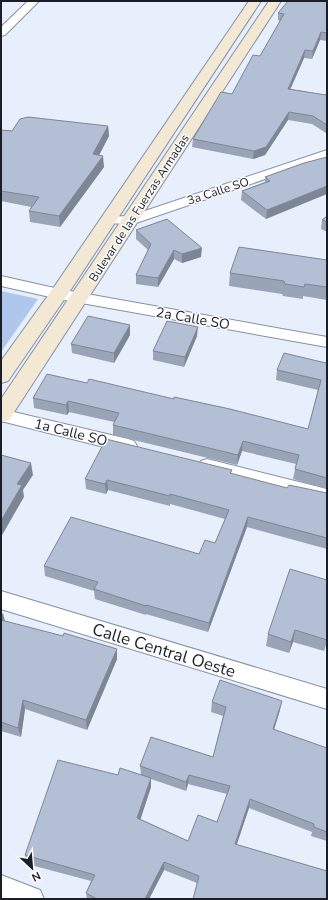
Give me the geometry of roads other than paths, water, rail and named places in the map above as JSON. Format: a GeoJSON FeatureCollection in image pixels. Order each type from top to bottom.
{"type":"FeatureCollection","features":[{"type":"Feature","properties":{"kind":"street"},"geometry":{"type":"LineString","coordinates":[[1,19],[20,1]]}},
{"type":"Feature","properties":{"kind":"street"},"geometry":{"type":"LineString","coordinates":[[1,33],[34,1]]}},
{"type":"Feature","properties":{"kind":"street","name":"Bulevar de las Fuerzas Armadas"},"geometry":{"type":"LineString","coordinates":[[1,376],[59,294],[255,1]]}},
{"type":"Feature","properties":{"kind":"street","name":"Bulevar de las Fuerzas Armadas"},"geometry":{"type":"LineString","coordinates":[[1,415],[80,298],[275,1]]}},
{"type":"Feature","properties":{"kind":"street","name":"3a Calle SO"},"geometry":{"type":"LineString","coordinates":[[108,220],[131,220],[327,154]]}},
{"type":"Feature","properties":{"kind":"street","name":"2a Calle SO"},"geometry":{"type":"LineString","coordinates":[[1,281],[80,298],[327,342]]}},
{"type":"Feature","properties":{"kind":"street","name":"1a Calle SO"},"geometry":{"type":"LineString","coordinates":[[1,415],[141,449]]}},
{"type":"Feature","properties":{"kind":"street"},"geometry":{"type":"LineString","coordinates":[[187,461],[327,496]]}},
{"type":"Feature","properties":{"kind":"street","name":"Calle Central Oeste"},"geometry":{"type":"LineString","coordinates":[[1,600],[327,699]]}},
{"type":"Feature","properties":{"kind":"street"},"geometry":{"type":"LineString","coordinates":[[1,888],[31,899]]}}]}
